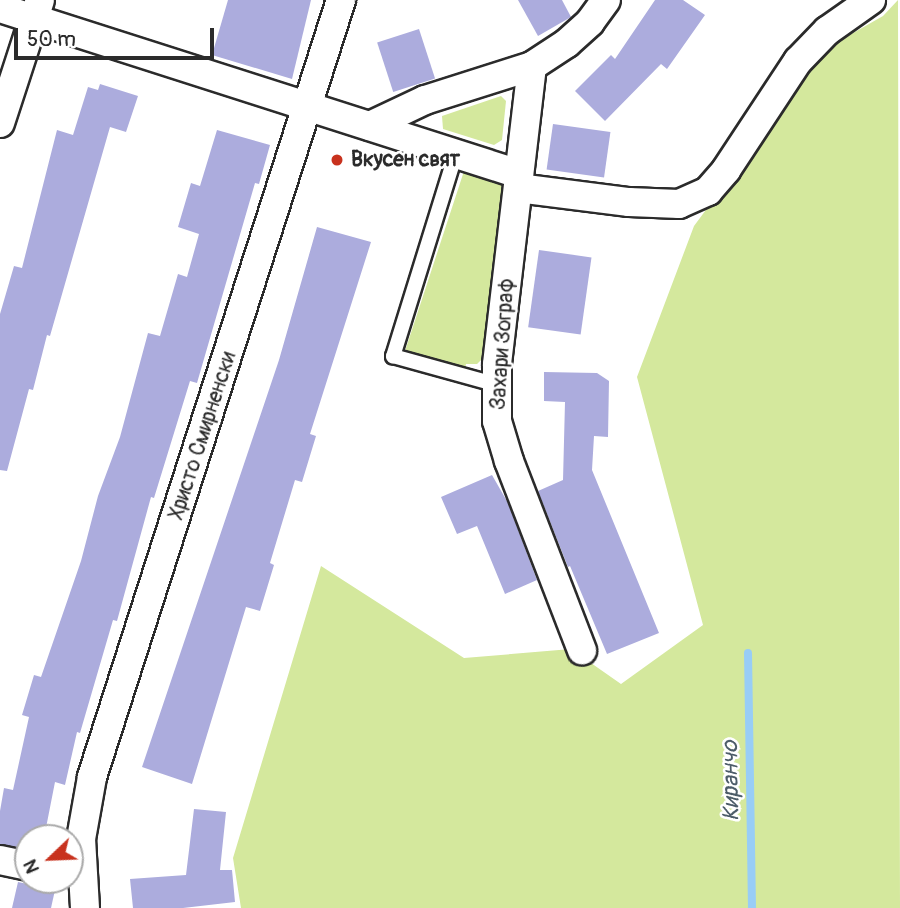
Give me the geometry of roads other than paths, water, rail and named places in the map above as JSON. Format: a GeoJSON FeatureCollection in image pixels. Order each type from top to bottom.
{"type":"FeatureCollection","features":[{"type":"Feature","properties":{"kind":"street","name":"Христо Смирненски"},"geometry":{"type":"LineString","coordinates":[[84,824],[92,777],[197,458],[341,0]]}},
{"type":"Feature","properties":{"kind":"street"},"geometry":{"type":"LineString","coordinates":[[370,125],[425,100],[532,65],[567,43],[590,22],[606,0]]}},
{"type":"Feature","properties":{"kind":"street"},"geometry":{"type":"LineString","coordinates":[[0,8],[37,10],[306,105],[456,153],[519,181],[629,202],[679,204],[708,191],[726,170],[798,61],[827,31],[871,0]]}},
{"type":"Feature","properties":{"kind":"street"},"geometry":{"type":"LineString","coordinates":[[0,123],[37,10]]}},
{"type":"Feature","properties":{"kind":"street","name":"Захари Зограф"},"geometry":{"type":"LineString","coordinates":[[532,65],[495,384],[497,421],[509,461],[582,650]]}},
{"type":"Feature","properties":{"kind":"lane"},"geometry":{"type":"LineString","coordinates":[[456,153],[393,356],[495,384]]}},
{"type":"Feature","properties":{"kind":"waterway","name":"Киранчо"},"geometry":{"type":"LineString","coordinates":[[748,653],[752,908]]}},
{"type":"Feature","properties":{"kind":"place","name":"Вкусен свят"},"geometry":{"type":"Point","coordinates":[337,160]}}]}
